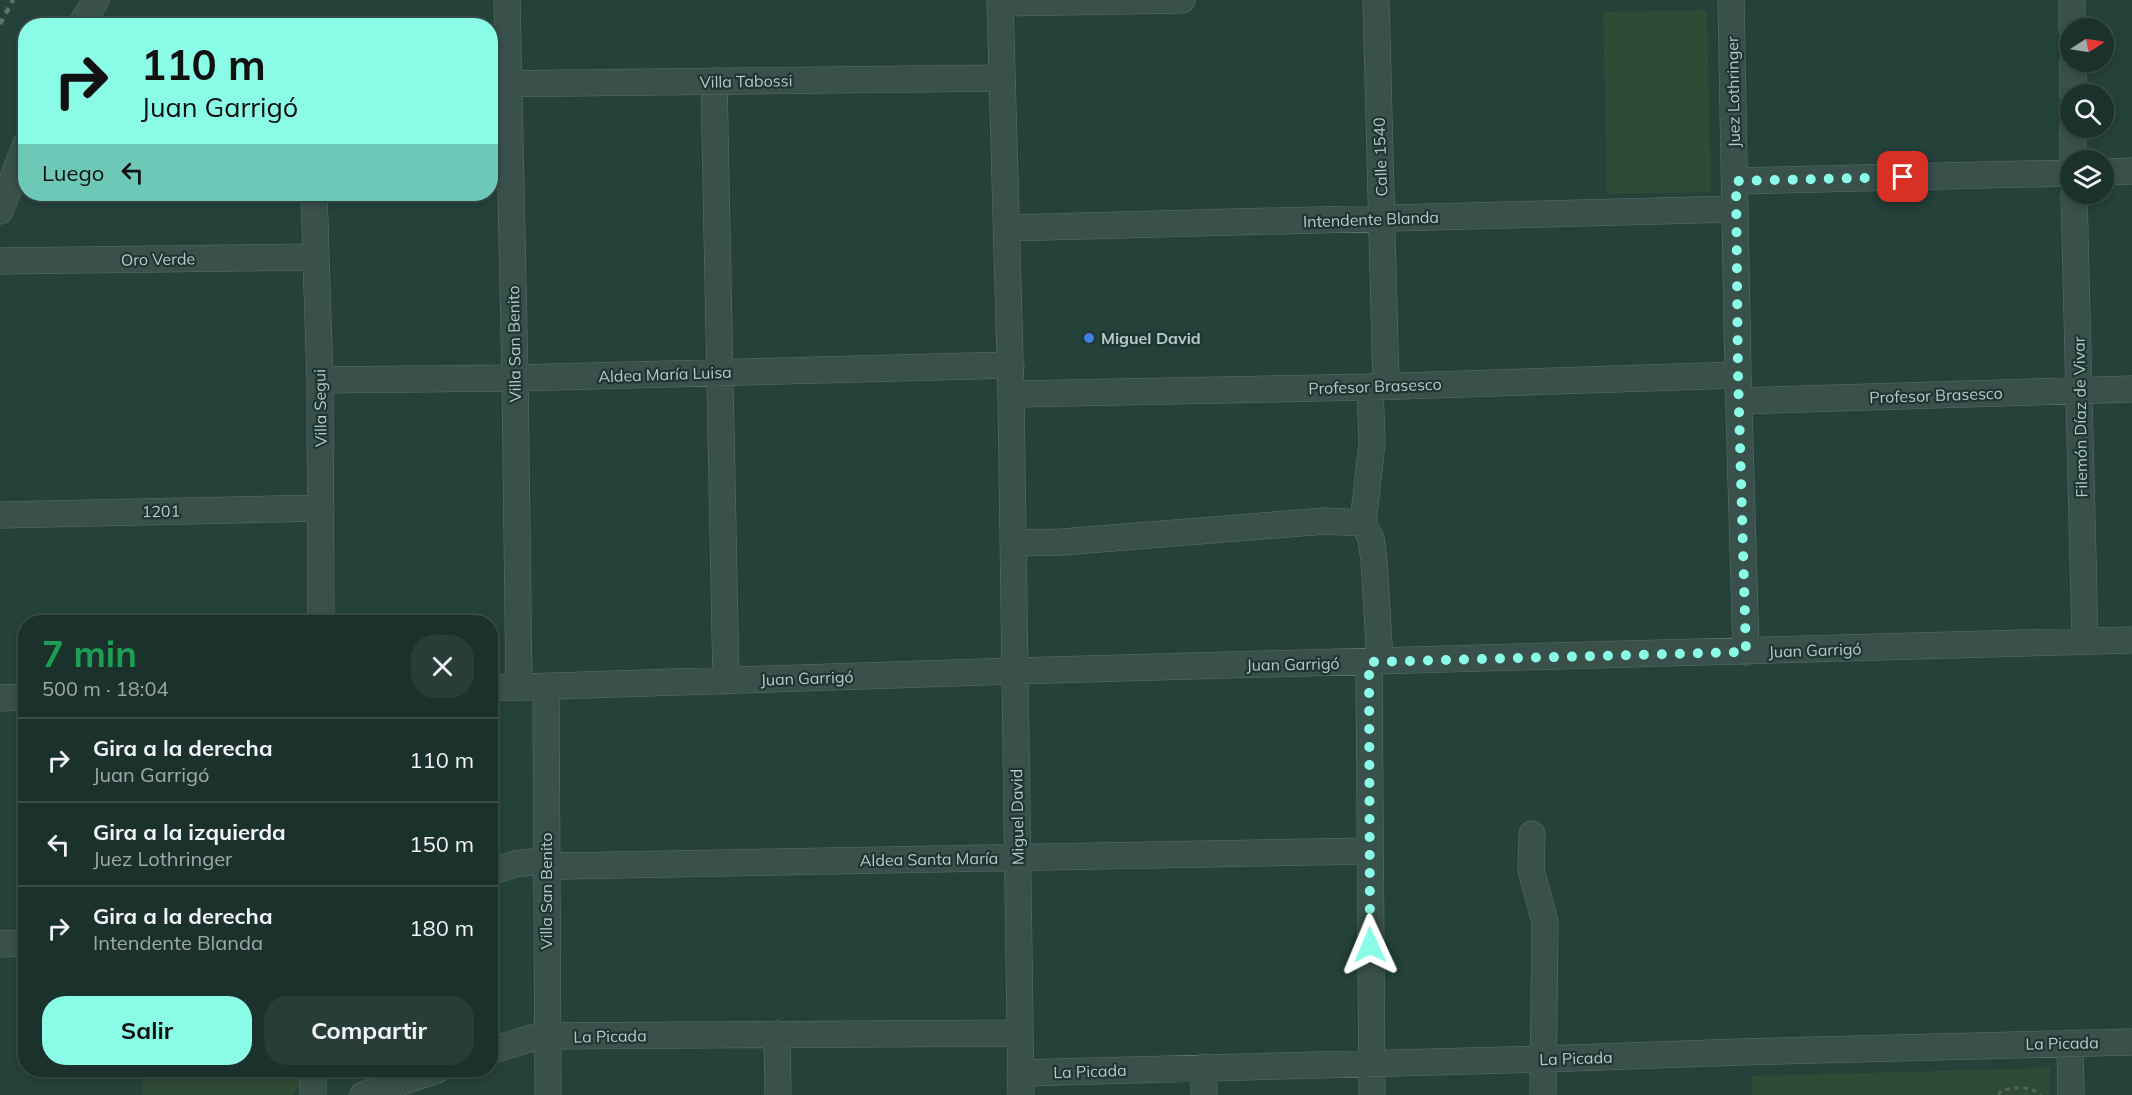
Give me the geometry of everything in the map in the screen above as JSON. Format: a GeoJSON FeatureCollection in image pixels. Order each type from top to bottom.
{"type":"FeatureCollection","features":[{"type":"Feature","properties":{"kind":"street"},"geometry":{"type":"LineString","coordinates":[[85,18],[96,0]]}},
{"type":"Feature","properties":{"kind":"street","name":"Villa San Benito"},"geometry":{"type":"LineString","coordinates":[[507,0],[500,84],[515,378],[519,687]]}},
{"type":"Feature","properties":{"kind":"street"},"geometry":{"type":"LineString","coordinates":[[1000,2],[1182,0]]}},
{"type":"Feature","properties":{"kind":"street","name":"Calle 1540"},"geometry":{"type":"LineString","coordinates":[[1364,523],[1378,387],[1382,219],[1376,0]]}},
{"type":"Feature","properties":{"kind":"street","name":"Juez Lothringer"},"geometry":{"type":"LineString","coordinates":[[1731,0],[1746,652]]}},
{"type":"Feature","properties":{"kind":"street"},"geometry":{"type":"LineString","coordinates":[[2072,0],[2072,18]]}},
{"type":"Feature","properties":{"kind":"street","name":"Miguel David"},"geometry":{"type":"LineString","coordinates":[[1000,2],[1011,365],[1020,1084]]}},
{"type":"Feature","properties":{"kind":"street","name":"Villa Tabossi"},"geometry":{"type":"LineString","coordinates":[[500,84],[1002,78]]}},
{"type":"Feature","properties":{"kind":"street"},"geometry":{"type":"LineString","coordinates":[[714,81],[726,681]]}},
{"type":"Feature","properties":{"kind":"street"},"geometry":{"type":"LineString","coordinates":[[0,211],[18,165]]}},
{"type":"Feature","properties":{"kind":"street"},"geometry":{"type":"LineString","coordinates":[[2114,172],[2132,171]]}},
{"type":"Feature","properties":{"kind":"street"},"geometry":{"type":"LineString","coordinates":[[1736,181],[2060,173]]}},
{"type":"Feature","properties":{"kind":"street","name":"Villa Segui"},"geometry":{"type":"LineString","coordinates":[[314,201],[320,380],[321,615]]}},
{"type":"Feature","properties":{"kind":"street","name":"Filemón Díaz de Vivar"},"geometry":{"type":"LineString","coordinates":[[2074,204],[2085,641]]}},
{"type":"Feature","properties":{"kind":"street","name":"Intendente Blanda"},"geometry":{"type":"LineString","coordinates":[[1007,228],[1735,209]]}},
{"type":"Feature","properties":{"kind":"street","name":"Oro Verde"},"geometry":{"type":"LineString","coordinates":[[0,261],[315,257]]}},
{"type":"Feature","properties":{"kind":"street","name":"Aldea María Luisa"},"geometry":{"type":"LineString","coordinates":[[320,380],[515,378],[1011,365]]}},
{"type":"Feature","properties":{"kind":"street","name":"Profesor Brasesco"},"geometry":{"type":"LineString","coordinates":[[1011,394],[1378,387],[1738,375]]}},
{"type":"Feature","properties":{"kind":"street","name":"Profesor Brasesco"},"geometry":{"type":"LineString","coordinates":[[1739,401],[2132,389]]}},
{"type":"Feature","properties":{"kind":"street","name":"1201"},"geometry":{"type":"LineString","coordinates":[[0,515],[321,508]]}},
{"type":"Feature","properties":{"kind":"street"},"geometry":{"type":"LineString","coordinates":[[1014,543],[1062,542],[1308,522],[1364,523],[1371,539],[1374,560],[1369,851],[1372,1095]]}},
{"type":"Feature","properties":{"kind":"street","name":"Juan Garrigó"},"geometry":{"type":"LineString","coordinates":[[498,688],[2132,640]]}},
{"type":"Feature","properties":{"kind":"street","name":"Villa San Benito"},"geometry":{"type":"LineString","coordinates":[[546,686],[548,1095]]}},
{"type":"Feature","properties":{"kind":"street"},"geometry":{"type":"LineString","coordinates":[[0,698],[18,697]]}},
{"type":"Feature","properties":{"kind":"street"},"geometry":{"type":"LineString","coordinates":[[1532,834],[1532,870],[1545,922],[1543,1095]]}},
{"type":"Feature","properties":{"kind":"street","name":"Aldea Santa María"},"geometry":{"type":"LineString","coordinates":[[498,869],[532,862],[546,865],[1369,851]]}},
{"type":"Feature","properties":{"kind":"street"},"geometry":{"type":"LineString","coordinates":[[0,944],[18,943]]}},
{"type":"Feature","properties":{"kind":"street","name":"La Picada"},"geometry":{"type":"LineString","coordinates":[[498,1049],[535,1037],[547,1036],[1020,1033]]}},
{"type":"Feature","properties":{"kind":"street"},"geometry":{"type":"LineString","coordinates":[[777,1034],[778,1095]]}},
{"type":"Feature","properties":{"kind":"street","name":"La Picada"},"geometry":{"type":"LineString","coordinates":[[1020,1084],[1204,1067],[2132,1042]]}},
{"type":"Feature","properties":{"kind":"street"},"geometry":{"type":"LineString","coordinates":[[2070,1043],[2071,1095]]}},
{"type":"Feature","properties":{"kind":"street"},"geometry":{"type":"LineString","coordinates":[[1204,1067],[1204,1095]]}},
{"type":"Feature","properties":{"kind":"street"},"geometry":{"type":"LineString","coordinates":[[313,1077],[313,1095]]}},
{"type":"Feature","properties":{"kind":"street"},"geometry":{"type":"LineString","coordinates":[[363,1095],[416,1077]]}},
{"type":"Feature","properties":{"kind":"path"},"geometry":{"type":"LineString","coordinates":[[1999,1095],[2000,1092],[2010,1088],[2034,1090],[2041,1095]]}},
{"type":"Feature","properties":{"kind":"green space"},"geometry":{"type":"Polygon","coordinates":[[[1707,10],[1711,192],[1607,194],[1603,12],[1707,10]]]}},
{"type":"Feature","properties":{"kind":"green space"},"geometry":{"type":"Polygon","coordinates":[[[2050,1068],[2050,1095],[1752,1095],[1751,1076],[2050,1068]]]}},
{"type":"Feature","properties":{"kind":"green space"},"geometry":{"type":"Polygon","coordinates":[[[142,1077],[300,1077],[300,1085],[293,1095],[143,1095],[142,1077]]]}},
{"type":"Feature","properties":{"kind":"railway"},"geometry":{"type":"LineString","coordinates":[[0,24],[13,0]]}},
{"type":"Feature","properties":{"kind":"place","name":"Miguel David"},"geometry":{"type":"Point","coordinates":[1089,338]}},
{"type":"Feature","properties":{"kind":"route"},"geometry":{"type":"LineString","coordinates":[[1370,945],[1369,662],[1746,652],[1738,375],[1736,181],[1903,177]]}}]}
